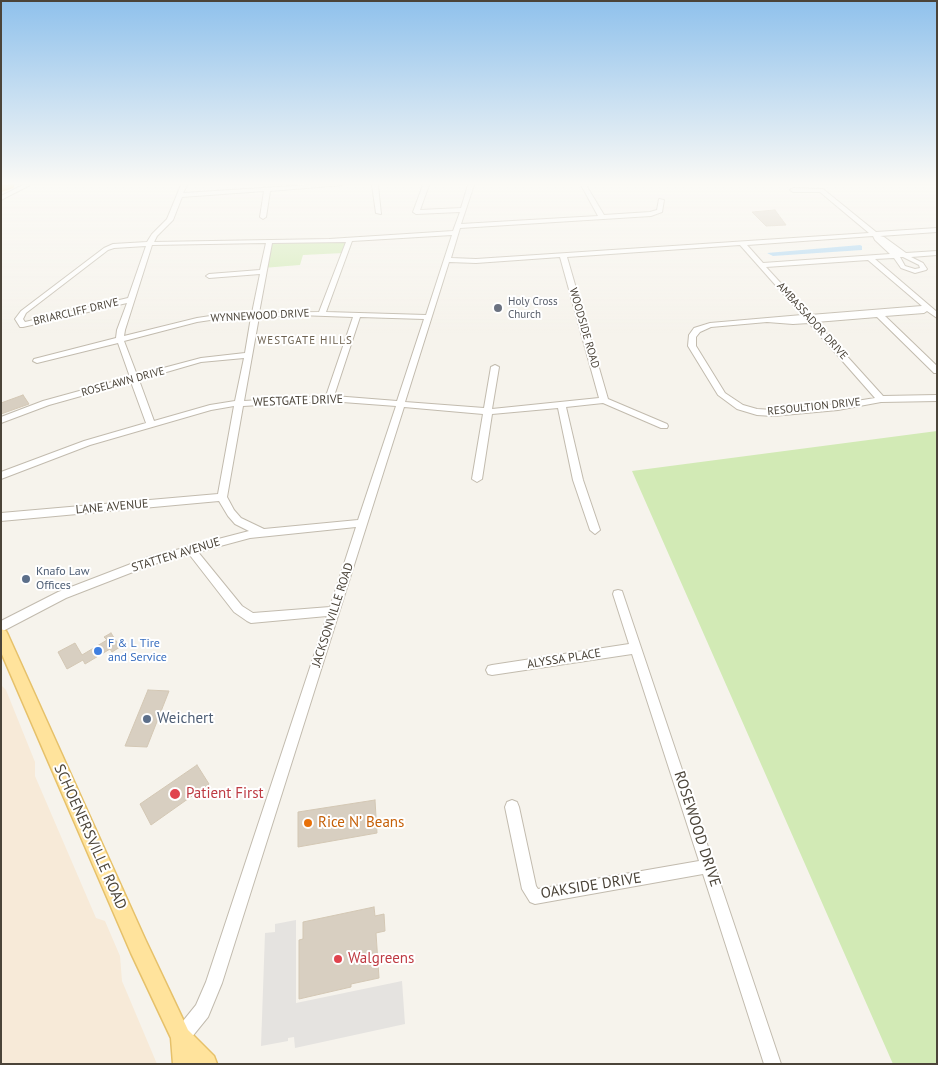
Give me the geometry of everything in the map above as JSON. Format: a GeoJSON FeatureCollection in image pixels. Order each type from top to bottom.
{"type":"FeatureCollection","features":[{"type":"Feature","properties":{"kind":"main road","name":"SCHOENERSVILLE ROAD"},"geometry":{"type":"LineString","coordinates":[[1,635],[138,946],[181,1038],[184,1064]]}},
{"type":"Feature","properties":{"kind":"main road","name":"SCHOENERSVILLE ROAD"},"geometry":{"type":"LineString","coordinates":[[181,1038],[206,1064]]}},
{"type":"Feature","properties":{"kind":"street"},"geometry":{"type":"LineString","coordinates":[[151,424],[120,339],[129,300],[154,235]]}},
{"type":"Feature","properties":{"kind":"street"},"geometry":{"type":"LineString","coordinates":[[150,243],[350,239],[401,235]]}},
{"type":"Feature","properties":{"kind":"street","name":"JACKSONVILLE ROAD"},"geometry":{"type":"LineString","coordinates":[[181,1038],[202,1011],[214,983],[454,235]]}},
{"type":"Feature","properties":{"kind":"street"},"geometry":{"type":"LineString","coordinates":[[446,260],[476,261],[889,235]]}},
{"type":"Feature","properties":{"kind":"street"},"geometry":{"type":"LineString","coordinates":[[876,236],[921,264],[924,269],[915,271],[903,267],[896,255],[876,239],[876,236]]}},
{"type":"Feature","properties":{"kind":"street"},"geometry":{"type":"LineString","coordinates":[[322,313],[350,239]]}},
{"type":"Feature","properties":{"kind":"street"},"geometry":{"type":"LineString","coordinates":[[263,531],[246,526],[238,521],[231,514],[222,497],[269,241]]}},
{"type":"Feature","properties":{"kind":"street","name":"BRIARCLIFF DRIVE"},"geometry":{"type":"LineString","coordinates":[[129,300],[23,325],[19,319],[21,314],[106,249],[150,243]]}},
{"type":"Feature","properties":{"kind":"street","name":"AMBASSADOR DRIVE"},"geometry":{"type":"LineString","coordinates":[[742,243],[881,399]]}},
{"type":"Feature","properties":{"kind":"street"},"geometry":{"type":"LineString","coordinates":[[761,265],[933,253],[937,258]]}},
{"type":"Feature","properties":{"kind":"street","name":"WOODSIDE ROAD"},"geometry":{"type":"LineString","coordinates":[[563,256],[604,400]]}},
{"type":"Feature","properties":{"kind":"street"},"geometry":{"type":"LineString","coordinates":[[869,257],[926,309],[937,316]]}},
{"type":"Feature","properties":{"kind":"street"},"geometry":{"type":"LineString","coordinates":[[209,276],[263,272]]}},
{"type":"Feature","properties":{"kind":"street","name":"RESOULTION DRIVE"},"geometry":{"type":"LineString","coordinates":[[926,309],[924,311],[710,325],[699,329],[692,335],[692,346],[722,395],[727,400],[745,409],[773,413],[838,407],[881,399],[937,398]]}},
{"type":"Feature","properties":{"kind":"street","name":"WYNNEWOOD DRIVE"},"geometry":{"type":"LineString","coordinates":[[37,361],[203,319],[256,314],[322,313],[428,317]]}},
{"type":"Feature","properties":{"kind":"street"},"geometry":{"type":"LineString","coordinates":[[877,313],[937,371]]}},
{"type":"Feature","properties":{"kind":"street"},"geometry":{"type":"LineString","coordinates":[[329,398],[358,314]]}},
{"type":"Feature","properties":{"kind":"street","name":"ROSELAWN DRIVE"},"geometry":{"type":"LineString","coordinates":[[1,420],[46,403],[208,359],[248,355]]}},
{"type":"Feature","properties":{"kind":"street"},"geometry":{"type":"LineString","coordinates":[[477,479],[495,367]]}},
{"type":"Feature","properties":{"kind":"street","name":"WESTGATE DRIVE"},"geometry":{"type":"LineString","coordinates":[[1,476],[87,443],[210,408],[238,403],[329,398],[489,412],[562,406],[604,400]]}},
{"type":"Feature","properties":{"kind":"street"},"geometry":{"type":"LineString","coordinates":[[604,400],[664,426]]}},
{"type":"Feature","properties":{"kind":"street"},"geometry":{"type":"LineString","coordinates":[[562,406],[578,480],[595,530]]}},
{"type":"Feature","properties":{"kind":"street","name":"LANE AVENUE"},"geometry":{"type":"LineString","coordinates":[[1,517],[222,497]]}},
{"type":"Feature","properties":{"kind":"street","name":"STATTEN AVENUE"},"geometry":{"type":"LineString","coordinates":[[1,627],[13,619],[76,589],[133,567],[191,550],[263,531],[362,523]]}},
{"type":"Feature","properties":{"kind":"street"},"geometry":{"type":"LineString","coordinates":[[191,550],[238,610],[251,618],[334,610]]}},
{"type":"Feature","properties":{"kind":"street","name":"ROSEWOOD DRIVE"},"geometry":{"type":"LineString","coordinates":[[618,594],[773,1064]]}},
{"type":"Feature","properties":{"kind":"street","name":"ALYSSA PLACE"},"geometry":{"type":"LineString","coordinates":[[492,670],[636,648]]}},
{"type":"Feature","properties":{"kind":"street","name":"OAKSIDE DRIVE"},"geometry":{"type":"LineString","coordinates":[[512,807],[529,889],[535,897],[709,866]]}},
{"type":"Feature","properties":{"kind":"shaded area"},"geometry":{"type":"Polygon","coordinates":[[[1,685],[6,690],[35,762],[35,776],[96,918],[105,921],[120,956],[122,981],[157,1064],[1,1064],[1,685]]]}},
{"type":"Feature","properties":{"kind":"shaded area"},"geometry":{"type":"Polygon","coordinates":[[[296,920],[296,1003],[402,981],[405,1024],[295,1048],[294,1037],[288,1038],[288,1041],[261,1046],[265,933],[275,932],[275,924],[296,920]]]}},
{"type":"Feature","properties":{"kind":"green space"},"geometry":{"type":"Polygon","coordinates":[[[350,239],[344,253],[303,255],[300,265],[263,268],[269,241],[350,239]]]}},
{"type":"Feature","properties":{"kind":"green space"},"geometry":{"type":"Polygon","coordinates":[[[937,431],[937,1064],[893,1064],[632,471],[937,431]]]}},
{"type":"Feature","properties":{"kind":"water"},"geometry":{"type":"Polygon","coordinates":[[[860,245],[862,250],[773,256],[767,253],[860,245]]]}},
{"type":"Feature","properties":{"kind":"building"},"geometry":{"type":"Polygon","coordinates":[[[23,395],[29,404],[1,414],[1,403],[23,395]]]}},
{"type":"Feature","properties":{"kind":"building","name":"F & L Tire and Service"},"geometry":{"type":"Polygon","coordinates":[[[111,633],[120,647],[112,652],[110,649],[85,664],[83,660],[67,669],[58,652],[75,643],[82,655],[107,640],[104,637],[111,633]]]}},
{"type":"Feature","properties":{"kind":"building","name":"Weichert"},"geometry":{"type":"Polygon","coordinates":[[[148,690],[169,691],[147,747],[125,746],[148,690]]]}},
{"type":"Feature","properties":{"kind":"building","name":"Patient First"},"geometry":{"type":"Polygon","coordinates":[[[197,765],[209,784],[151,825],[140,804],[197,765]]]}},
{"type":"Feature","properties":{"kind":"building"},"geometry":{"type":"Polygon","coordinates":[[[375,800],[377,833],[298,847],[298,812],[375,800]]]}},
{"type":"Feature","properties":{"kind":"building","name":"Walgreens"},"geometry":{"type":"Polygon","coordinates":[[[374,907],[375,916],[384,914],[385,931],[376,933],[379,978],[351,984],[351,987],[299,999],[299,940],[303,939],[303,922],[374,907]]]}},
{"type":"Feature","properties":{"kind":"place","name":"Holy Cross Church"},"geometry":{"type":"Point","coordinates":[498,308]}},
{"type":"Feature","properties":{"kind":"place","name":"Knafo Law Offices"},"geometry":{"type":"Point","coordinates":[26,579]}},
{"type":"Feature","properties":{"kind":"place","name":"F & L Tire and Service"},"geometry":{"type":"Point","coordinates":[98,651]}},
{"type":"Feature","properties":{"kind":"place","name":"Weichert"},"geometry":{"type":"Point","coordinates":[147,719]}},
{"type":"Feature","properties":{"kind":"place","name":"Patient First"},"geometry":{"type":"Point","coordinates":[175,794]}},
{"type":"Feature","properties":{"kind":"place","name":"Rice N’ Beans"},"geometry":{"type":"Point","coordinates":[308,823]}},
{"type":"Feature","properties":{"kind":"place","name":"Walgreens"},"geometry":{"type":"Point","coordinates":[338,959]}},
{"type":"Feature","properties":{"kind":"district","name":"WESTGATE HILLS"},"geometry":{"type":"Point","coordinates":[305,341]}}]}
